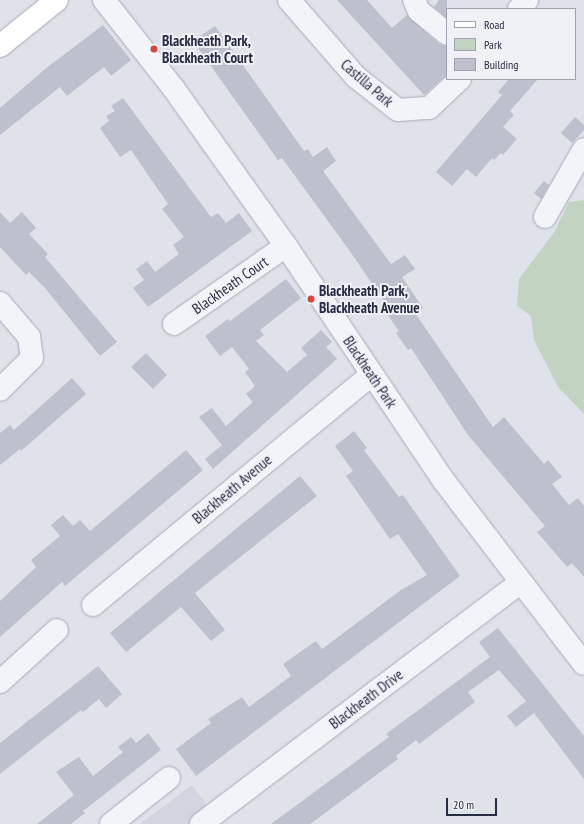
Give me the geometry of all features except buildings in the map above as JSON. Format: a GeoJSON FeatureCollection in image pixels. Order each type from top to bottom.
{"type":"FeatureCollection","features":[{"type":"Feature","properties":{"kind":"main road"},"geometry":{"type":"LineString","coordinates":[[0,46],[57,0]]}},
{"type":"Feature","properties":{"kind":"street","name":"Blackheath Park"},"geometry":{"type":"LineString","coordinates":[[104,0],[174,89],[286,246],[444,481],[584,664]]}},
{"type":"Feature","properties":{"kind":"street","name":"Castilla Park"},"geometry":{"type":"LineString","coordinates":[[289,0],[356,78],[398,110],[429,108],[459,80]]}},
{"type":"Feature","properties":{"kind":"street"},"geometry":{"type":"LineString","coordinates":[[414,0],[419,11],[446,33]]}},
{"type":"Feature","properties":{"kind":"street"},"geometry":{"type":"LineString","coordinates":[[520,8],[527,0]]}},
{"type":"Feature","properties":{"kind":"street"},"geometry":{"type":"LineString","coordinates":[[545,217],[584,149]]}},
{"type":"Feature","properties":{"kind":"street","name":"Blackheath Court"},"geometry":{"type":"LineString","coordinates":[[174,324],[286,246]]}},
{"type":"Feature","properties":{"kind":"street"},"geometry":{"type":"LineString","coordinates":[[0,303],[29,337],[32,358],[0,390]]}},
{"type":"Feature","properties":{"kind":"street","name":"Blackheath Avenue"},"geometry":{"type":"LineString","coordinates":[[93,605],[372,374]]}},
{"type":"Feature","properties":{"kind":"street","name":"Blackheath Drive"},"geometry":{"type":"LineString","coordinates":[[206,820],[521,582]]}},
{"type":"Feature","properties":{"kind":"street"},"geometry":{"type":"LineString","coordinates":[[0,682],[57,630]]}},
{"type":"Feature","properties":{"kind":"street"},"geometry":{"type":"LineString","coordinates":[[111,824],[169,778]]}},
{"type":"Feature","properties":{"kind":"shaded area"},"geometry":{"type":"Polygon","coordinates":[[[192,785],[221,824],[140,824],[192,785]]]}},
{"type":"Feature","properties":{"kind":"green space"},"geometry":{"type":"Polygon","coordinates":[[[584,200],[584,414],[558,387],[534,340],[531,316],[517,306],[519,279],[555,231],[569,202],[584,200]]]}},
{"type":"Feature","properties":{"kind":"place","name":"Blackheath Park, Blackheath Court"},"geometry":{"type":"Point","coordinates":[154,49]}},
{"type":"Feature","properties":{"kind":"place","name":"Blackheath Park, Blackheath Avenue"},"geometry":{"type":"Point","coordinates":[311,299]}}]}
